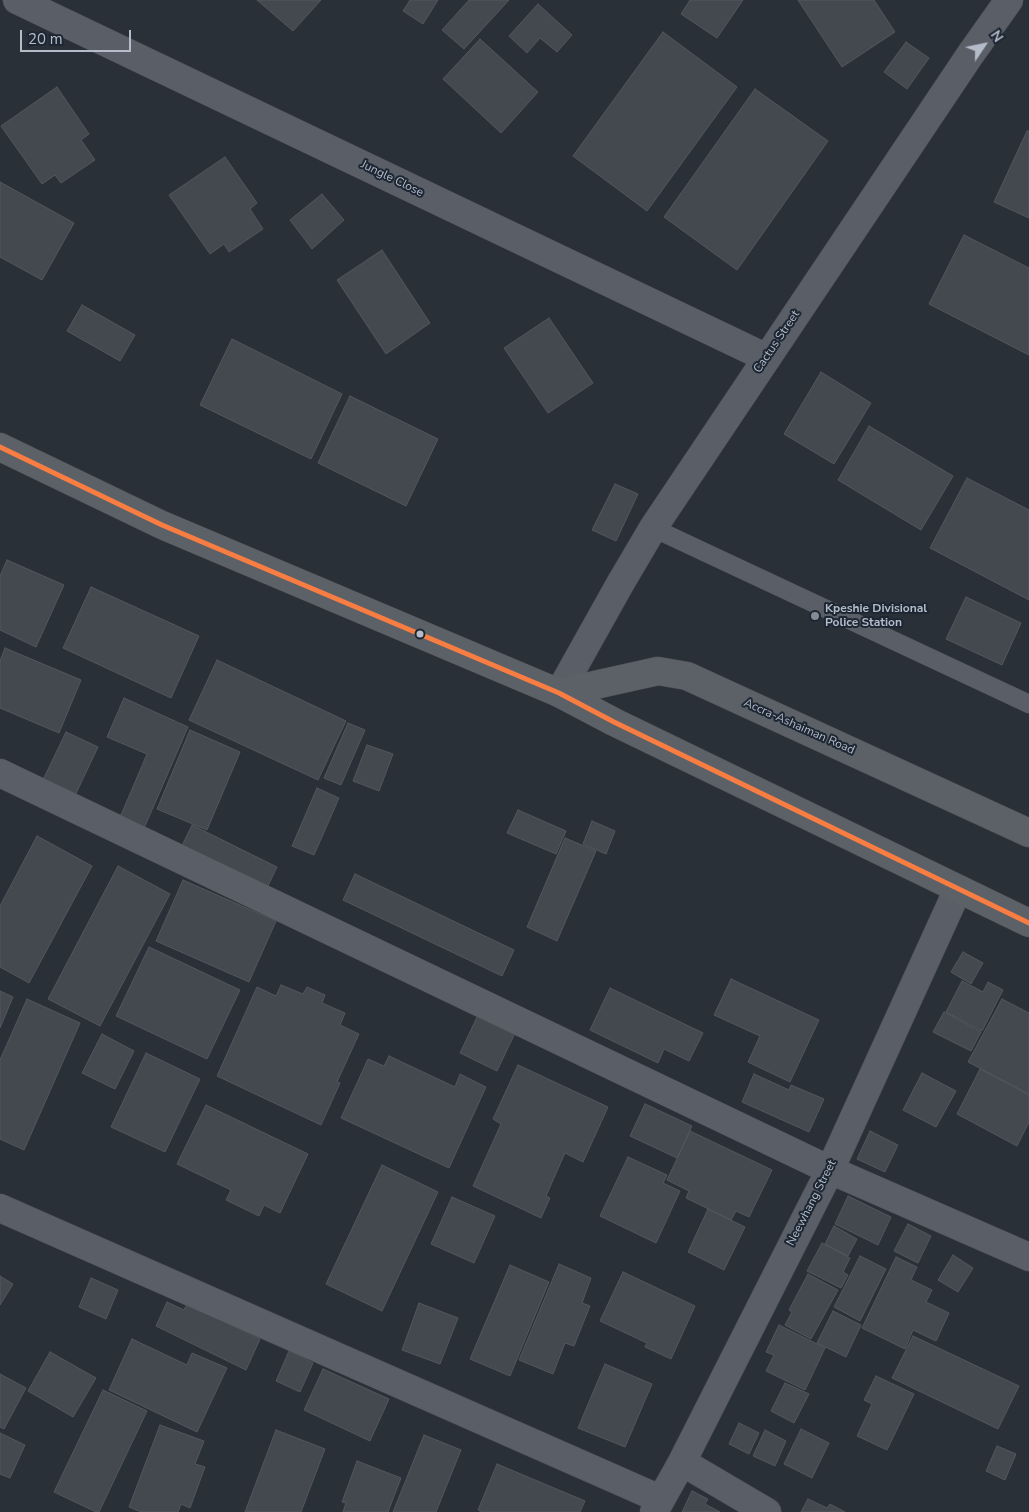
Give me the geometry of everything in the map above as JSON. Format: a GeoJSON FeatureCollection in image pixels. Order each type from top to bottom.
{"type":"FeatureCollection","features":[{"type":"Feature","properties":{"kind":"main road"},"geometry":{"type":"LineString","coordinates":[[0,447],[162,525],[560,693],[614,722],[1029,923]]}},
{"type":"Feature","properties":{"kind":"main road","name":"Accra-Ashaiman Road"},"geometry":{"type":"LineString","coordinates":[[560,693],[658,671],[687,676],[1029,833]]}},
{"type":"Feature","properties":{"kind":"street","name":"Jungle Close"},"geometry":{"type":"LineString","coordinates":[[17,0],[767,358]]}},
{"type":"Feature","properties":{"kind":"street","name":"Cactus Street"},"geometry":{"type":"LineString","coordinates":[[560,693],[653,528],[970,55],[1009,0]]}},
{"type":"Feature","properties":{"kind":"street"},"geometry":{"type":"LineString","coordinates":[[0,773],[830,1170],[1029,1257]]}},
{"type":"Feature","properties":{"kind":"street","name":"Neewhang Street"},"geometry":{"type":"LineString","coordinates":[[657,1506],[682,1462],[830,1170],[958,889]]}},
{"type":"Feature","properties":{"kind":"street"},"geometry":{"type":"LineString","coordinates":[[0,1208],[657,1506]]}},
{"type":"Feature","properties":{"kind":"street"},"geometry":{"type":"LineString","coordinates":[[682,1462],[767,1512]]}},
{"type":"Feature","properties":{"kind":"lane"},"geometry":{"type":"LineString","coordinates":[[653,528],[1029,704]]}},
{"type":"Feature","properties":{"kind":"building"},"geometry":{"type":"Polygon","coordinates":[[[257,0],[321,0],[293,31],[257,0]]]}},
{"type":"Feature","properties":{"kind":"building"},"geometry":{"type":"Polygon","coordinates":[[[410,0],[438,0],[423,24],[403,11],[410,0]]]}},
{"type":"Feature","properties":{"kind":"building"},"geometry":{"type":"Polygon","coordinates":[[[469,0],[509,0],[464,49],[442,30],[469,0]]]}},
{"type":"Feature","properties":{"kind":"building"},"geometry":{"type":"Polygon","coordinates":[[[690,0],[743,0],[717,38],[681,14],[690,0]]]}},
{"type":"Feature","properties":{"kind":"building"},"geometry":{"type":"Polygon","coordinates":[[[798,0],[874,0],[895,32],[842,67],[798,0]]]}},
{"type":"Feature","properties":{"kind":"building"},"geometry":{"type":"Polygon","coordinates":[[[538,4],[572,35],[557,52],[540,38],[527,53],[509,36],[538,4]]]}},
{"type":"Feature","properties":{"kind":"building"},"geometry":{"type":"Polygon","coordinates":[[[663,32],[737,87],[647,211],[573,156],[663,32]]]}},
{"type":"Feature","properties":{"kind":"building"},"geometry":{"type":"Polygon","coordinates":[[[480,39],[538,92],[501,133],[443,79],[480,39]]]}},
{"type":"Feature","properties":{"kind":"building"},"geometry":{"type":"Polygon","coordinates":[[[906,42],[929,58],[907,89],[884,72],[906,42]]]}},
{"type":"Feature","properties":{"kind":"building"},"geometry":{"type":"Polygon","coordinates":[[[57,87],[89,134],[81,140],[95,160],[61,183],[55,175],[42,184],[1,126],[57,87]]]}},
{"type":"Feature","properties":{"kind":"building"},"geometry":{"type":"Polygon","coordinates":[[[755,89],[828,141],[737,270],[664,217],[755,89]]]}},
{"type":"Feature","properties":{"kind":"building"},"geometry":{"type":"Polygon","coordinates":[[[1027,131],[1029,131],[1029,218],[994,202],[1027,131]]]}},
{"type":"Feature","properties":{"kind":"building"},"geometry":{"type":"Polygon","coordinates":[[[225,157],[257,203],[250,209],[263,229],[229,252],[224,244],[210,254],[169,195],[225,157]]]}},
{"type":"Feature","properties":{"kind":"building"},"geometry":{"type":"Polygon","coordinates":[[[0,182],[74,223],[42,280],[0,257],[0,182]]]}},
{"type":"Feature","properties":{"kind":"building"},"geometry":{"type":"Polygon","coordinates":[[[322,194],[344,220],[312,249],[290,220],[322,194]]]}},
{"type":"Feature","properties":{"kind":"building"},"geometry":{"type":"Polygon","coordinates":[[[964,235],[1029,268],[1029,355],[929,304],[964,235]]]}},
{"type":"Feature","properties":{"kind":"building"},"geometry":{"type":"Polygon","coordinates":[[[382,250],[430,323],[386,354],[337,280],[382,250]]]}},
{"type":"Feature","properties":{"kind":"building"},"geometry":{"type":"Polygon","coordinates":[[[82,305],[135,335],[120,361],[67,331],[82,305]]]}},
{"type":"Feature","properties":{"kind":"building"},"geometry":{"type":"Polygon","coordinates":[[[549,318],[593,383],[548,413],[504,348],[549,318]]]}},
{"type":"Feature","properties":{"kind":"building"},"geometry":{"type":"Polygon","coordinates":[[[232,339],[342,394],[311,459],[200,405],[232,339]]]}},
{"type":"Feature","properties":{"kind":"building"},"geometry":{"type":"Polygon","coordinates":[[[821,372],[871,403],[834,464],[784,434],[821,372]]]}},
{"type":"Feature","properties":{"kind":"building"},"geometry":{"type":"Polygon","coordinates":[[[350,396],[438,439],[406,506],[318,463],[350,396]]]}},
{"type":"Feature","properties":{"kind":"building"},"geometry":{"type":"Polygon","coordinates":[[[869,426],[953,476],[921,530],[838,480],[869,426]]]}},
{"type":"Feature","properties":{"kind":"building"},"geometry":{"type":"Polygon","coordinates":[[[967,478],[1029,510],[1029,600],[930,548],[967,478]]]}},
{"type":"Feature","properties":{"kind":"building"},"geometry":{"type":"Polygon","coordinates":[[[615,484],[638,494],[616,541],[592,530],[615,484]]]}},
{"type":"Feature","properties":{"kind":"building"},"geometry":{"type":"Polygon","coordinates":[[[7,560],[64,585],[36,647],[0,630],[0,576],[7,560]]]}},
{"type":"Feature","properties":{"kind":"building"},"geometry":{"type":"Polygon","coordinates":[[[91,587],[199,636],[171,698],[63,648],[91,587]]]}},
{"type":"Feature","properties":{"kind":"building"},"geometry":{"type":"Polygon","coordinates":[[[966,597],[1021,623],[1002,665],[946,639],[966,597]]]}},
{"type":"Feature","properties":{"kind":"building"},"geometry":{"type":"Polygon","coordinates":[[[5,648],[81,680],[59,733],[0,708],[0,661],[5,648]]]}},
{"type":"Feature","properties":{"kind":"building"},"geometry":{"type":"Polygon","coordinates":[[[217,660],[346,721],[318,780],[189,720],[217,660]]]}},
{"type":"Feature","properties":{"kind":"building"},"geometry":{"type":"Polygon","coordinates":[[[124,698],[188,727],[142,833],[118,822],[147,754],[107,737],[124,698]]]}},
{"type":"Feature","properties":{"kind":"building"},"geometry":{"type":"Polygon","coordinates":[[[348,723],[365,730],[341,785],[324,778],[348,723]]]}},
{"type":"Feature","properties":{"kind":"building"},"geometry":{"type":"Polygon","coordinates":[[[190,730],[240,752],[207,830],[157,809],[190,730]]]}},
{"type":"Feature","properties":{"kind":"building"},"geometry":{"type":"Polygon","coordinates":[[[66,732],[98,747],[72,802],[40,786],[66,732]]]}},
{"type":"Feature","properties":{"kind":"building"},"geometry":{"type":"Polygon","coordinates":[[[367,745],[393,754],[379,791],[353,781],[367,745]]]}},
{"type":"Feature","properties":{"kind":"building"},"geometry":{"type":"Polygon","coordinates":[[[317,788],[339,798],[314,855],[292,846],[317,788]]]}},
{"type":"Feature","properties":{"kind":"building"},"geometry":{"type":"Polygon","coordinates":[[[518,810],[566,831],[556,854],[507,833],[518,810]]]}},
{"type":"Feature","properties":{"kind":"building"},"geometry":{"type":"Polygon","coordinates":[[[592,821],[615,831],[606,854],[583,844],[592,821]]]}},
{"type":"Feature","properties":{"kind":"building"},"geometry":{"type":"Polygon","coordinates":[[[192,825],[277,867],[263,896],[178,854],[192,825]]]}},
{"type":"Feature","properties":{"kind":"building"},"geometry":{"type":"Polygon","coordinates":[[[37,836],[92,866],[29,983],[0,967],[0,906],[37,836]]]}},
{"type":"Feature","properties":{"kind":"building"},"geometry":{"type":"Polygon","coordinates":[[[565,838],[596,851],[557,941],[527,927],[565,838]]]}},
{"type":"Feature","properties":{"kind":"building"},"geometry":{"type":"Polygon","coordinates":[[[118,866],[170,894],[100,1026],[48,999],[118,866]]]}},
{"type":"Feature","properties":{"kind":"building"},"geometry":{"type":"Polygon","coordinates":[[[355,874],[514,950],[502,976],[343,900],[355,874]]]}},
{"type":"Feature","properties":{"kind":"building"},"geometry":{"type":"Polygon","coordinates":[[[183,880],[276,921],[249,982],[156,941],[183,880]]]}},
{"type":"Feature","properties":{"kind":"building"},"geometry":{"type":"Polygon","coordinates":[[[149,947],[240,990],[207,1059],[116,1016],[149,947]]]}},
{"type":"Feature","properties":{"kind":"building"},"geometry":{"type":"Polygon","coordinates":[[[963,952],[983,963],[971,984],[951,972],[963,952]]]}},
{"type":"Feature","properties":{"kind":"building"},"geometry":{"type":"Polygon","coordinates":[[[731,979],[819,1020],[790,1082],[748,1062],[760,1036],[714,1015],[731,979]]]}},
{"type":"Feature","properties":{"kind":"building"},"geometry":{"type":"Polygon","coordinates":[[[962,981],[983,992],[988,982],[1003,990],[982,1031],[946,1012],[962,981]]]}},
{"type":"Feature","properties":{"kind":"building"},"geometry":{"type":"Polygon","coordinates":[[[281,985],[303,994],[307,987],[325,995],[322,1003],[345,1013],[340,1025],[359,1034],[337,1082],[340,1083],[321,1125],[217,1076],[257,987],[276,996],[281,985]]]}},
{"type":"Feature","properties":{"kind":"building"},"geometry":{"type":"Polygon","coordinates":[[[610,988],[703,1033],[689,1061],[664,1049],[658,1063],[590,1030],[610,988]]]}},
{"type":"Feature","properties":{"kind":"building"},"geometry":{"type":"Polygon","coordinates":[[[0,991],[13,997],[0,1028],[0,991]]]}},
{"type":"Feature","properties":{"kind":"building"},"geometry":{"type":"Polygon","coordinates":[[[27,999],[80,1023],[24,1150],[0,1139],[0,1060],[27,999]]]}},
{"type":"Feature","properties":{"kind":"building"},"geometry":{"type":"Polygon","coordinates":[[[1002,999],[1029,1013],[1029,1094],[968,1062],[1002,999]]]}},
{"type":"Feature","properties":{"kind":"building"},"geometry":{"type":"Polygon","coordinates":[[[944,1012],[981,1032],[971,1051],[933,1032],[944,1012]]]}},
{"type":"Feature","properties":{"kind":"building"},"geometry":{"type":"Polygon","coordinates":[[[479,1013],[516,1031],[497,1071],[460,1053],[479,1013]]]}},
{"type":"Feature","properties":{"kind":"building"},"geometry":{"type":"Polygon","coordinates":[[[102,1034],[134,1051],[115,1089],[82,1073],[102,1034]]]}},
{"type":"Feature","properties":{"kind":"building"},"geometry":{"type":"Polygon","coordinates":[[[146,1053],[200,1079],[165,1152],[111,1127],[146,1053]]]}},
{"type":"Feature","properties":{"kind":"building"},"geometry":{"type":"Polygon","coordinates":[[[389,1056],[455,1087],[460,1074],[486,1087],[449,1168],[341,1118],[368,1059],[384,1066],[389,1056]]]}},
{"type":"Feature","properties":{"kind":"building"},"geometry":{"type":"Polygon","coordinates":[[[518,1065],[608,1107],[583,1162],[565,1153],[546,1196],[550,1198],[541,1218],[473,1186],[501,1124],[493,1119],[518,1065]]]}},
{"type":"Feature","properties":{"kind":"building"},"geometry":{"type":"Polygon","coordinates":[[[980,1069],[1029,1095],[1029,1122],[1017,1146],[957,1114],[980,1069]]]}},
{"type":"Feature","properties":{"kind":"building"},"geometry":{"type":"Polygon","coordinates":[[[922,1073],[956,1091],[936,1127],[903,1110],[922,1073]]]}},
{"type":"Feature","properties":{"kind":"building"},"geometry":{"type":"Polygon","coordinates":[[[754,1074],[789,1090],[791,1085],[824,1099],[809,1132],[742,1102],[754,1074]]]}},
{"type":"Feature","properties":{"kind":"building"},"geometry":{"type":"Polygon","coordinates":[[[645,1104],[692,1126],[677,1158],[630,1136],[645,1104]]]}},
{"type":"Feature","properties":{"kind":"building"},"geometry":{"type":"Polygon","coordinates":[[[206,1105],[308,1154],[280,1213],[264,1205],[259,1216],[226,1200],[231,1190],[177,1164],[206,1105]]]}},
{"type":"Feature","properties":{"kind":"building"},"geometry":{"type":"Polygon","coordinates":[[[690,1131],[772,1170],[749,1217],[736,1211],[731,1220],[686,1198],[689,1191],[667,1180],[690,1131]]]}},
{"type":"Feature","properties":{"kind":"building"},"geometry":{"type":"Polygon","coordinates":[[[870,1131],[898,1145],[885,1172],[857,1159],[870,1131]]]}},
{"type":"Feature","properties":{"kind":"building"},"geometry":{"type":"Polygon","coordinates":[[[628,1157],[667,1175],[663,1183],[680,1191],[656,1243],[600,1216],[628,1157]]]}},
{"type":"Feature","properties":{"kind":"building"},"geometry":{"type":"Polygon","coordinates":[[[382,1165],[438,1192],[382,1311],[326,1284],[382,1165]]]}},
{"type":"Feature","properties":{"kind":"building"},"geometry":{"type":"Polygon","coordinates":[[[848,1196],[891,1217],[878,1245],[835,1224],[848,1196]]]}},
{"type":"Feature","properties":{"kind":"building"},"geometry":{"type":"Polygon","coordinates":[[[452,1197],[495,1216],[474,1263],[431,1244],[452,1197]]]}},
{"type":"Feature","properties":{"kind":"building"},"geometry":{"type":"Polygon","coordinates":[[[708,1209],[745,1227],[724,1270],[688,1252],[708,1209]]]}},
{"type":"Feature","properties":{"kind":"building"},"geometry":{"type":"Polygon","coordinates":[[[908,1224],[931,1236],[918,1263],[894,1251],[908,1224]]]}},
{"type":"Feature","properties":{"kind":"building"},"geometry":{"type":"Polygon","coordinates":[[[834,1226],[857,1239],[848,1256],[825,1244],[834,1226]]]}},
{"type":"Feature","properties":{"kind":"building"},"geometry":{"type":"Polygon","coordinates":[[[822,1243],[850,1258],[843,1272],[848,1275],[841,1288],[807,1271],[822,1243]]]}},
{"type":"Feature","properties":{"kind":"building"},"geometry":{"type":"Polygon","coordinates":[[[953,1255],[973,1268],[958,1292],[938,1280],[953,1255]]]}},
{"type":"Feature","properties":{"kind":"building"},"geometry":{"type":"Polygon","coordinates":[[[860,1256],[886,1269],[860,1321],[834,1307],[860,1256]]]}},
{"type":"Feature","properties":{"kind":"building"},"geometry":{"type":"Polygon","coordinates":[[[896,1257],[917,1267],[911,1280],[932,1290],[926,1302],[949,1313],[936,1341],[913,1330],[905,1349],[862,1328],[896,1257]]]}},
{"type":"Feature","properties":{"kind":"building"},"geometry":{"type":"Polygon","coordinates":[[[559,1264],[591,1278],[582,1303],[590,1306],[574,1346],[565,1343],[553,1374],[519,1360],[559,1264]]]}},
{"type":"Feature","properties":{"kind":"building"},"geometry":{"type":"Polygon","coordinates":[[[510,1265],[549,1282],[510,1376],[470,1359],[510,1265]]]}},
{"type":"Feature","properties":{"kind":"building"},"geometry":{"type":"Polygon","coordinates":[[[623,1272],[695,1306],[671,1359],[645,1347],[647,1343],[600,1321],[623,1272]]]}},
{"type":"Feature","properties":{"kind":"building"},"geometry":{"type":"Polygon","coordinates":[[[808,1274],[838,1290],[811,1339],[785,1325],[792,1312],[789,1310],[808,1274]]]}},
{"type":"Feature","properties":{"kind":"building"},"geometry":{"type":"Polygon","coordinates":[[[0,1276],[13,1284],[0,1305],[0,1276]]]}},
{"type":"Feature","properties":{"kind":"building"},"geometry":{"type":"Polygon","coordinates":[[[91,1278],[118,1290],[106,1319],[79,1307],[91,1278]]]}},
{"type":"Feature","properties":{"kind":"building"},"geometry":{"type":"Polygon","coordinates":[[[167,1302],[184,1310],[187,1304],[260,1339],[246,1370],[156,1326],[167,1302]]]}},
{"type":"Feature","properties":{"kind":"building"},"geometry":{"type":"Polygon","coordinates":[[[419,1303],[458,1318],[440,1364],[402,1350],[419,1303]]]}},
{"type":"Feature","properties":{"kind":"building"},"geometry":{"type":"Polygon","coordinates":[[[833,1311],[861,1325],[846,1357],[817,1343],[833,1311]]]}},
{"type":"Feature","properties":{"kind":"building"},"geometry":{"type":"Polygon","coordinates":[[[779,1325],[825,1348],[805,1390],[766,1371],[774,1355],[766,1352],[779,1325]]]}},
{"type":"Feature","properties":{"kind":"building"},"geometry":{"type":"Polygon","coordinates":[[[913,1336],[1019,1386],[998,1429],[892,1378],[913,1336]]]}},
{"type":"Feature","properties":{"kind":"building"},"geometry":{"type":"Polygon","coordinates":[[[132,1339],[187,1365],[192,1353],[227,1368],[197,1432],[109,1390],[132,1339]]]}},
{"type":"Feature","properties":{"kind":"building"},"geometry":{"type":"Polygon","coordinates":[[[289,1351],[313,1363],[300,1392],[276,1381],[289,1351]]]}},
{"type":"Feature","properties":{"kind":"building"},"geometry":{"type":"Polygon","coordinates":[[[50,1352],[96,1378],[73,1417],[28,1391],[50,1352]]]}},
{"type":"Feature","properties":{"kind":"building"},"geometry":{"type":"Polygon","coordinates":[[[605,1364],[652,1384],[625,1447],[578,1428],[605,1364]]]}},
{"type":"Feature","properties":{"kind":"building"},"geometry":{"type":"Polygon","coordinates":[[[323,1369],[389,1399],[370,1441],[304,1410],[323,1369]]]}},
{"type":"Feature","properties":{"kind":"building"},"geometry":{"type":"Polygon","coordinates":[[[0,1374],[26,1388],[4,1429],[0,1427],[0,1374]]]}},
{"type":"Feature","properties":{"kind":"building"},"geometry":{"type":"Polygon","coordinates":[[[876,1376],[914,1394],[887,1450],[857,1436],[872,1404],[864,1400],[876,1376]]]}},
{"type":"Feature","properties":{"kind":"building"},"geometry":{"type":"Polygon","coordinates":[[[785,1383],[809,1394],[794,1423],[771,1411],[785,1383]]]}},
{"type":"Feature","properties":{"kind":"building"},"geometry":{"type":"Polygon","coordinates":[[[103,1390],[147,1411],[99,1512],[96,1512],[54,1492],[103,1390]]]}},
{"type":"Feature","properties":{"kind":"building"},"geometry":{"type":"Polygon","coordinates":[[[739,1423],[759,1433],[749,1454],[729,1444],[739,1423]]]}},
{"type":"Feature","properties":{"kind":"building"},"geometry":{"type":"Polygon","coordinates":[[[160,1425],[204,1441],[195,1464],[205,1467],[190,1508],[181,1504],[178,1512],[141,1512],[129,1507],[160,1425]]]}},
{"type":"Feature","properties":{"kind":"building"},"geometry":{"type":"Polygon","coordinates":[[[801,1429],[829,1443],[812,1478],[784,1464],[801,1429]]]}},
{"type":"Feature","properties":{"kind":"building"},"geometry":{"type":"Polygon","coordinates":[[[276,1430],[325,1449],[301,1512],[245,1512],[276,1430]]]}},
{"type":"Feature","properties":{"kind":"building"},"geometry":{"type":"Polygon","coordinates":[[[765,1430],[786,1441],[775,1466],[753,1456],[765,1430]]]}},
{"type":"Feature","properties":{"kind":"building"},"geometry":{"type":"Polygon","coordinates":[[[0,1433],[25,1445],[10,1478],[0,1474],[0,1433]]]}},
{"type":"Feature","properties":{"kind":"building"},"geometry":{"type":"Polygon","coordinates":[[[424,1435],[461,1450],[436,1512],[393,1512],[424,1435]]]}},
{"type":"Feature","properties":{"kind":"building"},"geometry":{"type":"Polygon","coordinates":[[[997,1446],[1016,1454],[1005,1480],[986,1471],[997,1446]]]}},
{"type":"Feature","properties":{"kind":"building"},"geometry":{"type":"Polygon","coordinates":[[[357,1461],[401,1478],[388,1512],[343,1512],[346,1503],[342,1502],[357,1461]]]}},
{"type":"Feature","properties":{"kind":"building"},"geometry":{"type":"Polygon","coordinates":[[[497,1464],[585,1501],[580,1512],[482,1512],[478,1510],[497,1464]]]}},
{"type":"Feature","properties":{"kind":"building"},"geometry":{"type":"Polygon","coordinates":[[[692,1491],[708,1499],[705,1504],[720,1512],[682,1512],[692,1491]]]}},
{"type":"Feature","properties":{"kind":"building"},"geometry":{"type":"Polygon","coordinates":[[[808,1499],[827,1508],[830,1504],[845,1512],[801,1512],[808,1499]]]}},
{"type":"Feature","properties":{"kind":"transit line"},"geometry":{"type":"LineString","coordinates":[[0,447],[162,525],[559,693],[614,722],[1029,923]]}},
{"type":"Feature","properties":{"kind":"place","name":"Kpeshie Divisional Police Station"},"geometry":{"type":"Point","coordinates":[815,616]}}]}
